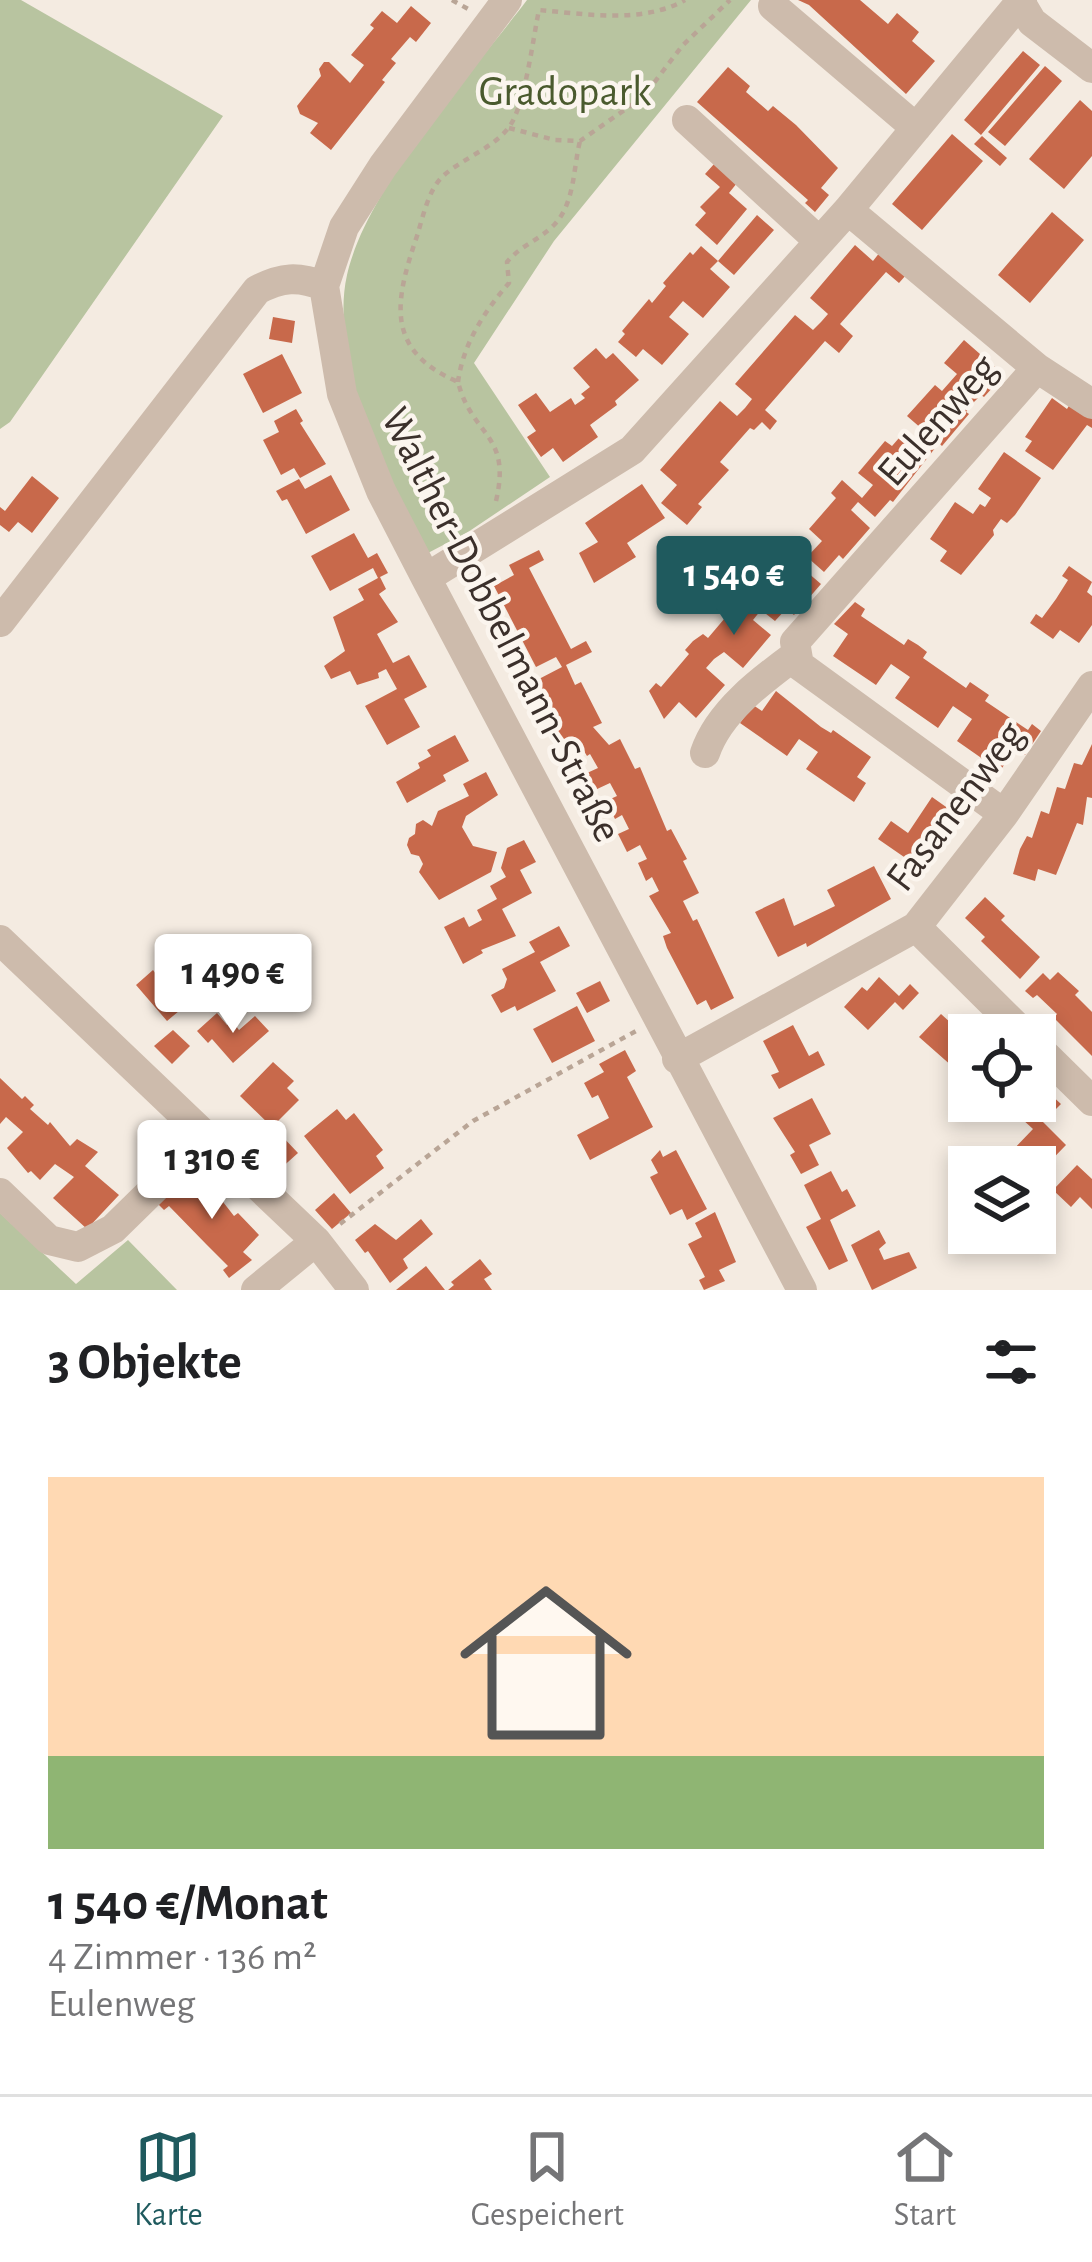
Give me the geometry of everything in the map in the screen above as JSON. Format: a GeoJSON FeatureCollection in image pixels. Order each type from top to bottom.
{"type":"FeatureCollection","features":[{"type":"Feature","properties":{"kind":"street","name":"Walther-Dobbelmann-Straße"},"geometry":{"type":"LineString","coordinates":[[507,0],[382,166],[344,227],[325,286],[342,394],[381,490],[426,578],[802,1290]]}},
{"type":"Feature","properties":{"kind":"street"},"geometry":{"type":"LineString","coordinates":[[426,578],[632,450],[848,210],[1020,1],[1033,22],[1092,68]]}},
{"type":"Feature","properties":{"kind":"street"},"geometry":{"type":"LineString","coordinates":[[773,6],[916,128]]}},
{"type":"Feature","properties":{"kind":"street"},"geometry":{"type":"LineString","coordinates":[[687,120],[819,241]]}},
{"type":"Feature","properties":{"kind":"street"},"geometry":{"type":"LineString","coordinates":[[848,210],[1037,368],[1092,404]]}},
{"type":"Feature","properties":{"kind":"street"},"geometry":{"type":"LineString","coordinates":[[0,622],[257,290],[279,279],[303,278],[325,286]]}},
{"type":"Feature","properties":{"kind":"street","name":"Eulenweg"},"geometry":{"type":"LineString","coordinates":[[797,654],[795,642],[1037,368]]}},
{"type":"Feature","properties":{"kind":"street"},"geometry":{"type":"LineString","coordinates":[[705,753],[709,739],[755,685],[797,654],[799,665],[1004,814]]}},
{"type":"Feature","properties":{"kind":"street","name":"Fasanenweg"},"geometry":{"type":"LineString","coordinates":[[677,1059],[916,928],[1004,814],[1092,686]]}},
{"type":"Feature","properties":{"kind":"street"},"geometry":{"type":"LineString","coordinates":[[916,928],[1004,1014]]}},
{"type":"Feature","properties":{"kind":"street"},"geometry":{"type":"LineString","coordinates":[[0,940],[316,1241],[354,1290]]}},
{"type":"Feature","properties":{"kind":"street"},"geometry":{"type":"LineString","coordinates":[[1056,1066],[1092,1101]]}},
{"type":"Feature","properties":{"kind":"street"},"geometry":{"type":"LineString","coordinates":[[0,1193],[49,1240],[78,1247],[113,1229],[207,1137]]}},
{"type":"Feature","properties":{"kind":"street"},"geometry":{"type":"LineString","coordinates":[[256,1290],[316,1241]]}},
{"type":"Feature","properties":{"kind":"path"},"geometry":{"type":"LineString","coordinates":[[452,0],[460,5]]}},
{"type":"Feature","properties":{"kind":"path"},"geometry":{"type":"LineString","coordinates":[[458,382],[419,360],[406,341],[400,292],[430,196],[442,177],[509,128],[523,88],[539,10],[610,15],[652,12],[685,0]]}},
{"type":"Feature","properties":{"kind":"path"},"geometry":{"type":"LineString","coordinates":[[509,128],[580,141],[643,97],[683,45],[730,0]]}},
{"type":"Feature","properties":{"kind":"path"},"geometry":{"type":"LineString","coordinates":[[490,541],[500,455],[462,399],[458,382],[463,358],[479,322],[509,283],[508,262],[517,250],[557,223],[569,204],[580,141]]}},
{"type":"Feature","properties":{"kind":"path"},"geometry":{"type":"LineString","coordinates":[[316,1241],[473,1121],[657,1020]]}},
{"type":"Feature","properties":{"kind":"green space"},"geometry":{"type":"Polygon","coordinates":[[[0,0],[21,0],[223,116],[10,422],[0,429],[0,0]]]}},
{"type":"Feature","properties":{"kind":"green space","name":"Gradopark"},"geometry":{"type":"Polygon","coordinates":[[[527,0],[751,0],[554,241],[474,363],[550,477],[428,553],[360,405],[344,330],[347,275],[358,241],[398,169],[527,0]]]}},
{"type":"Feature","properties":{"kind":"green space"},"geometry":{"type":"Polygon","coordinates":[[[0,1213],[76,1284],[128,1240],[177,1290],[0,1290],[0,1213]]]}},
{"type":"Feature","properties":{"kind":"building"},"geometry":{"type":"Polygon","coordinates":[[[798,0],[860,0],[888,24],[897,13],[919,32],[912,41],[935,61],[906,94],[798,0]]]}},
{"type":"Feature","properties":{"kind":"building"},"geometry":{"type":"Polygon","coordinates":[[[411,6],[431,23],[416,42],[410,37],[391,59],[396,63],[385,82],[331,150],[310,133],[318,123],[300,114],[297,106],[321,76],[324,62],[350,83],[364,65],[351,55],[374,28],[370,25],[382,11],[397,23],[411,6]]]}},
{"type":"Feature","properties":{"kind":"building"},"geometry":{"type":"Polygon","coordinates":[[[1023,51],[1040,65],[981,135],[964,120],[1023,51]]]}},
{"type":"Feature","properties":{"kind":"building"},"geometry":{"type":"Polygon","coordinates":[[[1045,66],[1062,81],[1005,146],[988,132],[1045,66]]]}},
{"type":"Feature","properties":{"kind":"building"},"geometry":{"type":"Polygon","coordinates":[[[728,67],[750,86],[746,92],[768,111],[773,106],[796,125],[838,168],[821,188],[829,195],[815,212],[805,203],[808,200],[697,102],[728,67]]]}},
{"type":"Feature","properties":{"kind":"building"},"geometry":{"type":"Polygon","coordinates":[[[1080,100],[1092,111],[1092,156],[1064,189],[1029,159],[1080,100]]]}},
{"type":"Feature","properties":{"kind":"building"},"geometry":{"type":"Polygon","coordinates":[[[952,134],[983,161],[922,230],[892,204],[952,134]]]}},
{"type":"Feature","properties":{"kind":"building"},"geometry":{"type":"Polygon","coordinates":[[[982,136],[1007,158],[1000,166],[974,144],[982,136]]]}},
{"type":"Feature","properties":{"kind":"building"},"geometry":{"type":"Polygon","coordinates":[[[715,163],[737,183],[729,193],[747,209],[717,245],[695,225],[706,213],[700,207],[720,187],[705,174],[715,163]]]}},
{"type":"Feature","properties":{"kind":"building"},"geometry":{"type":"Polygon","coordinates":[[[1052,212],[1084,240],[1030,303],[998,275],[1052,212]]]}},
{"type":"Feature","properties":{"kind":"building"},"geometry":{"type":"Polygon","coordinates":[[[757,215],[774,230],[734,275],[718,261],[757,215]]]}},
{"type":"Feature","properties":{"kind":"building"},"geometry":{"type":"Polygon","coordinates":[[[855,245],[873,261],[880,252],[906,275],[899,283],[886,272],[840,324],[853,336],[839,353],[825,341],[765,410],[777,421],[770,430],[762,422],[750,428],[720,462],[729,470],[698,504],[702,507],[687,525],[661,503],[677,485],[660,470],[720,401],[737,416],[745,408],[752,399],[735,384],[795,315],[813,330],[828,314],[810,298],[855,245]]]}},
{"type":"Feature","properties":{"kind":"building"},"geometry":{"type":"Polygon","coordinates":[[[701,246],[718,261],[710,269],[730,287],[703,318],[683,301],[669,317],[689,334],[662,365],[643,349],[636,357],[618,342],[625,334],[622,331],[649,299],[652,303],[690,252],[693,255],[701,246]]]}},
{"type":"Feature","properties":{"kind":"building"},"geometry":{"type":"Polygon","coordinates":[[[273,317],[295,321],[292,343],[269,339],[273,317]]]}},
{"type":"Feature","properties":{"kind":"building"},"geometry":{"type":"Polygon","coordinates":[[[964,340],[1004,375],[973,403],[969,414],[942,446],[939,443],[893,502],[875,517],[858,502],[851,510],[870,528],[843,559],[839,555],[824,572],[807,557],[822,541],[809,529],[836,498],[831,493],[842,480],[862,498],[873,485],[858,473],[885,441],[892,446],[899,438],[908,446],[922,429],[907,416],[935,385],[942,391],[957,374],[944,363],[964,340]]]}},
{"type":"Feature","properties":{"kind":"building"},"geometry":{"type":"Polygon","coordinates":[[[596,348],[606,359],[613,353],[639,380],[590,425],[598,437],[563,462],[553,448],[541,457],[527,437],[536,431],[518,405],[536,393],[550,412],[571,398],[575,405],[585,398],[581,394],[590,387],[573,368],[596,348]]]}},
{"type":"Feature","properties":{"kind":"building"},"geometry":{"type":"Polygon","coordinates":[[[282,354],[302,393],[263,413],[243,374],[282,354]]]}},
{"type":"Feature","properties":{"kind":"building"},"geometry":{"type":"Polygon","coordinates":[[[1052,398],[1067,409],[1073,399],[1092,413],[1092,428],[1087,425],[1053,470],[1025,451],[1032,441],[1025,437],[1052,398]]]}},
{"type":"Feature","properties":{"kind":"building"},"geometry":{"type":"Polygon","coordinates":[[[296,409],[326,464],[300,478],[294,468],[281,475],[263,440],[279,432],[274,421],[296,409]]]}},
{"type":"Feature","properties":{"kind":"building"},"geometry":{"type":"Polygon","coordinates":[[[1004,452],[1041,478],[1015,515],[1007,523],[1001,519],[994,535],[961,575],[940,561],[947,551],[930,539],[955,502],[973,514],[980,504],[985,507],[991,498],[978,489],[1004,452]]]}},
{"type":"Feature","properties":{"kind":"building"},"geometry":{"type":"Polygon","coordinates":[[[331,475],[350,510],[306,534],[287,499],[282,501],[276,491],[299,479],[305,489],[331,475]]]}},
{"type":"Feature","properties":{"kind":"building"},"geometry":{"type":"Polygon","coordinates":[[[32,476],[59,498],[32,533],[18,522],[9,532],[0,525],[0,507],[5,511],[32,476]]]}},
{"type":"Feature","properties":{"kind":"building"},"geometry":{"type":"Polygon","coordinates":[[[642,484],[665,518],[627,543],[636,557],[594,583],[579,553],[598,542],[585,523],[642,484]]]}},
{"type":"Feature","properties":{"kind":"building"},"geometry":{"type":"Polygon","coordinates":[[[354,533],[368,558],[377,553],[388,573],[380,577],[386,589],[379,594],[398,622],[377,634],[393,663],[409,655],[427,687],[404,699],[420,727],[387,745],[365,706],[397,689],[386,669],[378,673],[379,678],[357,685],[350,671],[331,679],[324,666],[345,651],[333,617],[364,600],[358,589],[378,578],[373,568],[330,591],[311,556],[354,533]]]}},
{"type":"Feature","properties":{"kind":"building"},"geometry":{"type":"Polygon","coordinates":[[[539,550],[544,560],[529,568],[571,649],[586,641],[592,652],[566,665],[575,685],[581,682],[602,723],[593,727],[609,745],[620,739],[635,769],[640,767],[667,831],[671,829],[687,859],[683,861],[699,893],[683,901],[693,921],[697,919],[734,998],[711,1010],[706,1000],[697,1005],[667,948],[663,936],[671,933],[649,896],[659,891],[652,877],[646,881],[638,863],[647,859],[640,845],[627,852],[618,834],[629,829],[622,815],[615,819],[606,801],[617,796],[610,783],[595,790],[587,773],[598,768],[590,754],[581,746],[573,750],[568,740],[563,743],[542,702],[547,700],[537,680],[562,667],[556,657],[536,667],[494,586],[514,575],[509,565],[539,550]]]}},
{"type":"Feature","properties":{"kind":"building"},"geometry":{"type":"Polygon","coordinates":[[[786,554],[821,584],[794,615],[786,609],[775,621],[761,610],[753,620],[771,635],[743,668],[724,652],[714,659],[706,668],[725,685],[696,718],[679,702],[664,719],[649,691],[656,683],[661,687],[689,654],[685,650],[693,641],[703,634],[708,638],[736,605],[732,601],[740,591],[748,598],[786,554]]]}},
{"type":"Feature","properties":{"kind":"building"},"geometry":{"type":"Polygon","coordinates":[[[1069,566],[1092,582],[1087,592],[1092,596],[1092,625],[1079,643],[1060,630],[1053,639],[1030,623],[1036,614],[1042,618],[1056,599],[1068,580],[1062,576],[1069,566]]]}},
{"type":"Feature","properties":{"kind":"building"},"geometry":{"type":"Polygon","coordinates":[[[855,602],[865,609],[861,616],[904,645],[908,639],[918,645],[927,652],[923,658],[966,688],[970,682],[989,695],[985,701],[1028,730],[1032,724],[1041,731],[1025,755],[1015,749],[1000,771],[957,741],[972,719],[953,706],[938,728],[895,698],[910,677],[891,664],[876,685],[833,656],[848,634],[834,624],[855,602]]]}},
{"type":"Feature","properties":{"kind":"building"},"geometry":{"type":"Polygon","coordinates":[[[776,691],[821,727],[833,730],[871,757],[857,777],[866,783],[854,802],[806,769],[818,752],[799,739],[787,756],[740,723],[753,705],[762,711],[776,691]]]}},
{"type":"Feature","properties":{"kind":"building"},"geometry":{"type":"Polygon","coordinates":[[[455,735],[469,761],[443,775],[446,781],[407,803],[396,782],[420,768],[418,763],[431,756],[427,750],[455,735]]]}},
{"type":"Feature","properties":{"kind":"building"},"geometry":{"type":"Polygon","coordinates":[[[1092,744],[1092,798],[1087,797],[1083,825],[1077,823],[1056,875],[1038,869],[1035,881],[1013,874],[1020,849],[1027,836],[1032,838],[1041,811],[1049,814],[1057,787],[1065,789],[1074,763],[1082,765],[1092,744]]]}},
{"type":"Feature","properties":{"kind":"building"},"geometry":{"type":"Polygon","coordinates":[[[486,772],[498,795],[466,816],[462,827],[473,846],[497,852],[491,872],[439,900],[419,872],[423,864],[411,854],[409,838],[416,824],[423,820],[432,826],[438,811],[469,796],[463,784],[486,772]]]}},
{"type":"Feature","properties":{"kind":"building"},"geometry":{"type":"Polygon","coordinates":[[[932,797],[956,814],[920,868],[878,839],[891,821],[908,833],[932,797]]]}},
{"type":"Feature","properties":{"kind":"building"},"geometry":{"type":"Polygon","coordinates":[[[524,840],[536,862],[520,870],[532,893],[502,909],[516,936],[481,950],[463,964],[444,927],[464,917],[469,927],[482,920],[477,910],[497,899],[490,886],[506,877],[501,868],[507,848],[524,840]]]}},
{"type":"Feature","properties":{"kind":"building"},"geometry":{"type":"Polygon","coordinates":[[[874,866],[891,899],[807,947],[806,943],[778,957],[755,912],[784,898],[794,926],[835,906],[827,890],[874,866]]]}},
{"type":"Feature","properties":{"kind":"building"},"geometry":{"type":"Polygon","coordinates":[[[985,897],[1005,916],[1001,920],[1040,957],[1020,979],[965,918],[985,897]]]}},
{"type":"Feature","properties":{"kind":"building"},"geometry":{"type":"Polygon","coordinates":[[[559,926],[570,946],[540,962],[556,991],[517,1011],[515,1006],[501,1013],[491,995],[504,988],[507,979],[502,969],[535,952],[529,942],[559,926]]]}},
{"type":"Feature","properties":{"kind":"building"},"geometry":{"type":"Polygon","coordinates":[[[187,944],[208,969],[176,997],[185,1006],[167,1021],[136,985],[153,970],[156,974],[187,944]]]}},
{"type":"Feature","properties":{"kind":"building"},"geometry":{"type":"Polygon","coordinates":[[[1058,972],[1079,991],[1075,995],[1092,1012],[1092,1056],[1056,1020],[1057,1014],[1037,995],[1033,998],[1025,991],[1043,973],[1050,980],[1058,972]]]}},
{"type":"Feature","properties":{"kind":"building"},"geometry":{"type":"Polygon","coordinates":[[[879,977],[899,996],[910,984],[919,993],[903,1010],[895,1002],[868,1030],[844,1007],[879,977]]]}},
{"type":"Feature","properties":{"kind":"building"},"geometry":{"type":"Polygon","coordinates":[[[600,981],[610,1001],[587,1013],[576,993],[600,981]]]}},
{"type":"Feature","properties":{"kind":"building"},"geometry":{"type":"Polygon","coordinates":[[[577,1006],[595,1041],[552,1063],[533,1029],[577,1006]]]}},
{"type":"Feature","properties":{"kind":"building"},"geometry":{"type":"Polygon","coordinates":[[[217,1013],[239,1030],[255,1016],[269,1031],[233,1063],[212,1039],[208,1043],[197,1031],[217,1013]]]}},
{"type":"Feature","properties":{"kind":"building"},"geometry":{"type":"Polygon","coordinates":[[[941,1014],[948,1020],[948,1063],[919,1037],[941,1014]]]}},
{"type":"Feature","properties":{"kind":"building"},"geometry":{"type":"Polygon","coordinates":[[[793,1025],[809,1056],[818,1051],[825,1065],[779,1089],[771,1075],[779,1072],[763,1041],[793,1025]]]}},
{"type":"Feature","properties":{"kind":"building"},"geometry":{"type":"Polygon","coordinates":[[[173,1030],[190,1046],[172,1064],[154,1046],[173,1030]]]}},
{"type":"Feature","properties":{"kind":"building"},"geometry":{"type":"Polygon","coordinates":[[[625,1050],[636,1071],[627,1077],[653,1127],[590,1160],[577,1135],[609,1118],[598,1095],[592,1098],[584,1083],[604,1072],[599,1064],[625,1050]]]}},
{"type":"Feature","properties":{"kind":"building"},"geometry":{"type":"Polygon","coordinates":[[[273,1062],[294,1081],[287,1088],[299,1100],[272,1127],[240,1096],[273,1062]]]}},
{"type":"Feature","properties":{"kind":"building"},"geometry":{"type":"Polygon","coordinates":[[[0,1078],[22,1099],[25,1096],[34,1105],[30,1109],[48,1125],[50,1122],[70,1146],[77,1139],[98,1152],[85,1166],[119,1195],[87,1229],[53,1198],[74,1177],[55,1164],[40,1180],[7,1148],[23,1132],[6,1117],[0,1124],[0,1078]]]}},
{"type":"Feature","properties":{"kind":"building"},"geometry":{"type":"Polygon","coordinates":[[[812,1098],[831,1134],[809,1145],[819,1165],[801,1174],[790,1155],[795,1152],[773,1118],[812,1098]]]}},
{"type":"Feature","properties":{"kind":"building"},"geometry":{"type":"Polygon","coordinates":[[[337,1109],[346,1120],[354,1113],[383,1150],[376,1156],[384,1168],[350,1194],[304,1136],[337,1109]]]}},
{"type":"Feature","properties":{"kind":"building"},"geometry":{"type":"Polygon","coordinates":[[[1025,1122],[1043,1122],[1066,1145],[1056,1155],[1056,1146],[1017,1146],[1033,1129],[1025,1122]]]}},
{"type":"Feature","properties":{"kind":"building"},"geometry":{"type":"Polygon","coordinates":[[[280,1134],[298,1153],[279,1170],[261,1151],[280,1134]]]}},
{"type":"Feature","properties":{"kind":"building"},"geometry":{"type":"Polygon","coordinates":[[[660,1150],[663,1157],[676,1150],[707,1209],[687,1220],[682,1209],[670,1215],[650,1177],[658,1173],[651,1160],[660,1150]]]}},
{"type":"Feature","properties":{"kind":"building"},"geometry":{"type":"Polygon","coordinates":[[[1077,1165],[1092,1179],[1092,1209],[1080,1197],[1071,1207],[1056,1187],[1077,1165]]]}},
{"type":"Feature","properties":{"kind":"building"},"geometry":{"type":"Polygon","coordinates":[[[831,1171],[856,1206],[830,1220],[848,1261],[829,1270],[806,1227],[821,1219],[804,1185],[831,1171]]]}},
{"type":"Feature","properties":{"kind":"building"},"geometry":{"type":"Polygon","coordinates":[[[202,1175],[234,1216],[238,1213],[259,1235],[243,1252],[252,1260],[229,1278],[223,1270],[228,1266],[169,1206],[164,1210],[156,1202],[176,1182],[184,1191],[202,1175]]]}},
{"type":"Feature","properties":{"kind":"building"},"geometry":{"type":"Polygon","coordinates":[[[334,1193],[351,1213],[332,1229],[315,1210],[334,1193]]]}},
{"type":"Feature","properties":{"kind":"building"},"geometry":{"type":"Polygon","coordinates":[[[715,1212],[736,1262],[719,1270],[725,1281],[704,1290],[699,1280],[705,1277],[688,1244],[702,1237],[695,1223],[715,1212]]]}},
{"type":"Feature","properties":{"kind":"building"},"geometry":{"type":"Polygon","coordinates":[[[421,1219],[433,1234],[403,1259],[408,1268],[390,1283],[355,1240],[375,1224],[396,1240],[421,1219]]]}},
{"type":"Feature","properties":{"kind":"building"},"geometry":{"type":"Polygon","coordinates":[[[879,1230],[886,1243],[879,1249],[884,1260],[909,1252],[917,1268],[872,1290],[851,1245],[879,1230]]]}},
{"type":"Feature","properties":{"kind":"building"},"geometry":{"type":"Polygon","coordinates":[[[480,1259],[492,1274],[484,1279],[492,1290],[448,1290],[454,1285],[451,1282],[480,1259]]]}},
{"type":"Feature","properties":{"kind":"building"},"geometry":{"type":"Polygon","coordinates":[[[426,1266],[445,1290],[396,1290],[426,1266]]]}}]}
